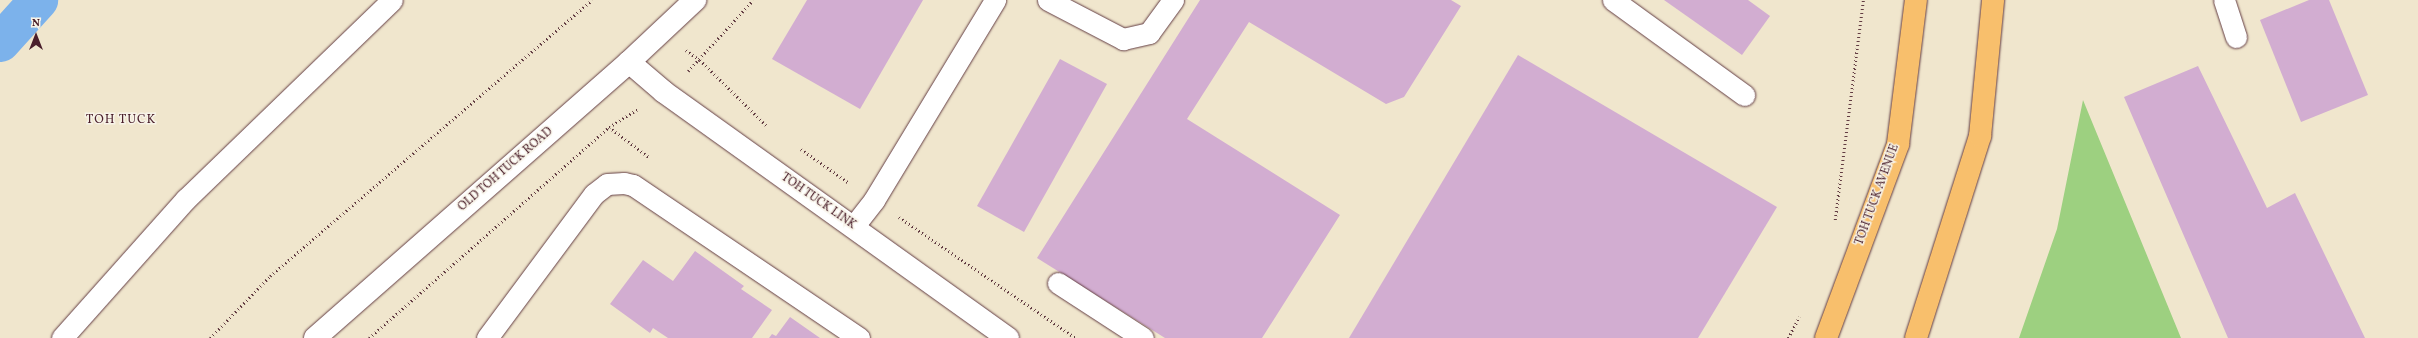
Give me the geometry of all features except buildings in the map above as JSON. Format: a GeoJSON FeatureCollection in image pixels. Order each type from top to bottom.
{"type":"FeatureCollection","features":[{"type":"Feature","properties":{"kind":"main road","name":"TOH TUCK AVENUE"},"geometry":{"type":"LineString","coordinates":[[1826,338],[1898,144],[1916,0]]}},
{"type":"Feature","properties":{"kind":"main road"},"geometry":{"type":"LineString","coordinates":[[1916,338],[1980,136],[1993,0]]}},
{"type":"Feature","properties":{"kind":"street","name":"OLD TOH TUCK ROAD"},"geometry":{"type":"LineString","coordinates":[[315,338],[630,62],[695,0]]}},
{"type":"Feature","properties":{"kind":"street","name":"TOH TUCK LINK"},"geometry":{"type":"LineString","coordinates":[[630,62],[664,92],[1008,338]]}},
{"type":"Feature","properties":{"kind":"lane"},"geometry":{"type":"LineString","coordinates":[[62,338],[186,199],[392,0]]}},
{"type":"Feature","properties":{"kind":"lane"},"geometry":{"type":"LineString","coordinates":[[853,227],[874,200],[995,0]]}},
{"type":"Feature","properties":{"kind":"lane"},"geometry":{"type":"LineString","coordinates":[[1048,0],[1109,34],[1130,39],[1149,33],[1158,25],[1173,0]]}},
{"type":"Feature","properties":{"kind":"lane"},"geometry":{"type":"LineString","coordinates":[[1613,0],[1744,95]]}},
{"type":"Feature","properties":{"kind":"lane"},"geometry":{"type":"LineString","coordinates":[[2224,0],[2236,38]]}},
{"type":"Feature","properties":{"kind":"lane"},"geometry":{"type":"LineString","coordinates":[[488,338],[594,194],[607,184],[624,183],[633,185],[859,338]]}},
{"type":"Feature","properties":{"kind":"lane"},"geometry":{"type":"LineString","coordinates":[[1058,283],[1143,338]]}},
{"type":"Feature","properties":{"kind":"path"},"geometry":{"type":"LineString","coordinates":[[210,338],[270,276],[592,0]]}},
{"type":"Feature","properties":{"kind":"path"},"geometry":{"type":"LineString","coordinates":[[369,338],[609,127],[664,92],[700,60],[753,0]]}},
{"type":"Feature","properties":{"kind":"path"},"geometry":{"type":"LineString","coordinates":[[1834,227],[1863,0]]}},
{"type":"Feature","properties":{"kind":"path"},"geometry":{"type":"LineString","coordinates":[[1788,338],[1802,311]]}},
{"type":"Feature","properties":{"kind":"green space"},"geometry":{"type":"Polygon","coordinates":[[[2083,100],[2181,338],[2019,338],[2057,229],[2083,100]]]}},
{"type":"Feature","properties":{"kind":"waterway"},"geometry":{"type":"LineString","coordinates":[[0,42],[38,0]]}},
{"type":"Feature","properties":{"kind":"district","name":"TOH TUCK"},"geometry":{"type":"Point","coordinates":[121,120]}}]}
